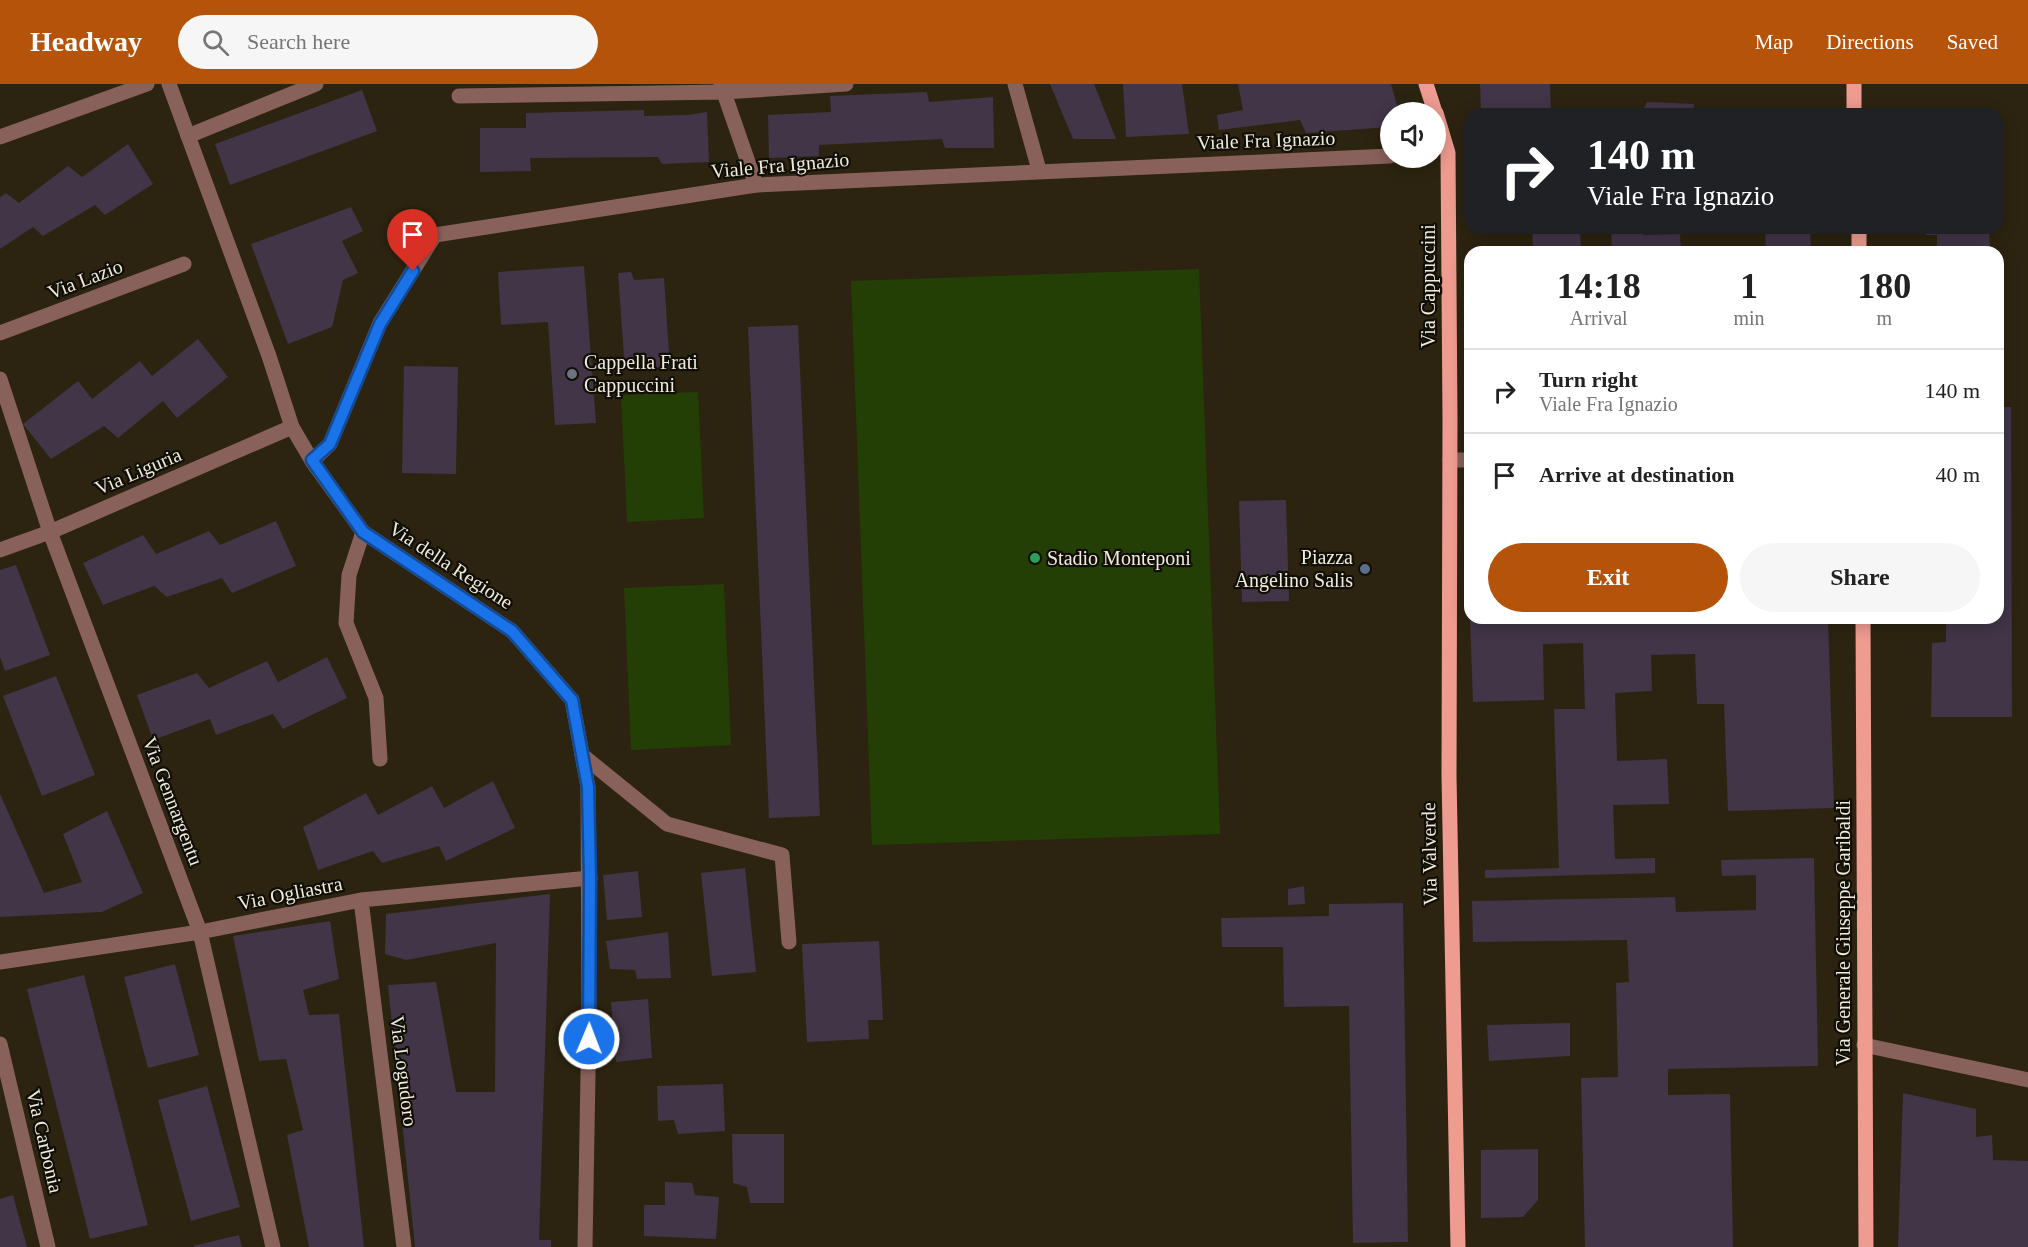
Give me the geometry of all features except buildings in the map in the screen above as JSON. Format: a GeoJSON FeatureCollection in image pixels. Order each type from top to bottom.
{"type":"FeatureCollection","features":[{"type":"Feature","properties":{"kind":"main road","name":"Via Cappuccini"},"geometry":{"type":"LineString","coordinates":[[1426,84],[1432,102]]}},
{"type":"Feature","properties":{"kind":"main road"},"geometry":{"type":"LineString","coordinates":[[1854,84],[1854,108]]}},
{"type":"Feature","properties":{"kind":"main road","name":"Via Cappuccini"},"geometry":{"type":"LineString","coordinates":[[1442,168],[1450,460]]}},
{"type":"Feature","properties":{"kind":"main road","name":"Via Valverde"},"geometry":{"type":"LineString","coordinates":[[1450,460],[1449,776],[1458,1247]]}},
{"type":"Feature","properties":{"kind":"main road","name":"Via Generale Giuseppe Garibaldi"},"geometry":{"type":"LineString","coordinates":[[1863,624],[1866,1247]]}},
{"type":"Feature","properties":{"kind":"street"},"geometry":{"type":"LineString","coordinates":[[0,137],[147,84]]}},
{"type":"Feature","properties":{"kind":"street","name":"Via della Regione"},"geometry":{"type":"LineString","coordinates":[[169,84],[269,356],[292,427],[312,460],[363,532],[512,631],[572,700],[588,787],[590,1016],[585,1247]]}},
{"type":"Feature","properties":{"kind":"street"},"geometry":{"type":"LineString","coordinates":[[188,136],[315,84]]}},
{"type":"Feature","properties":{"kind":"street"},"geometry":{"type":"LineString","coordinates":[[459,96],[846,84]]}},
{"type":"Feature","properties":{"kind":"street"},"geometry":{"type":"LineString","coordinates":[[1015,84],[1039,170]]}},
{"type":"Feature","properties":{"kind":"street"},"geometry":{"type":"LineString","coordinates":[[723,88],[756,185]]}},
{"type":"Feature","properties":{"kind":"street","name":"Viale Fra Ignazio"},"geometry":{"type":"LineString","coordinates":[[312,460],[330,444],[380,324],[435,235],[756,185],[1039,170],[1380,156]]}},
{"type":"Feature","properties":{"kind":"street","name":"Via Lazio"},"geometry":{"type":"LineString","coordinates":[[0,333],[184,264]]}},
{"type":"Feature","properties":{"kind":"street","name":"Via Gennargentu"},"geometry":{"type":"LineString","coordinates":[[0,379],[50,532],[200,932],[273,1247]]}},
{"type":"Feature","properties":{"kind":"street","name":"Via Liguria"},"geometry":{"type":"LineString","coordinates":[[0,550],[50,532],[292,427]]}},
{"type":"Feature","properties":{"kind":"street"},"geometry":{"type":"LineString","coordinates":[[1450,460],[1464,460]]}},
{"type":"Feature","properties":{"kind":"street"},"geometry":{"type":"LineString","coordinates":[[363,532],[349,575],[346,623],[376,698],[380,759]]}},
{"type":"Feature","properties":{"kind":"street"},"geometry":{"type":"LineString","coordinates":[[582,754],[666,824],[782,855],[789,942]]}},
{"type":"Feature","properties":{"kind":"street","name":"Via Ogliastra"},"geometry":{"type":"LineString","coordinates":[[0,962],[200,932],[361,900],[590,878]]}},
{"type":"Feature","properties":{"kind":"street","name":"Via Logudoro"},"geometry":{"type":"LineString","coordinates":[[361,900],[404,1247]]}},
{"type":"Feature","properties":{"kind":"street","name":"Via Carbonia"},"geometry":{"type":"LineString","coordinates":[[0,1044],[48,1247]]}},
{"type":"Feature","properties":{"kind":"street"},"geometry":{"type":"LineString","coordinates":[[1864,1045],[2028,1080]]}},
{"type":"Feature","properties":{"kind":"green space","name":"Stadio Monteponi"},"geometry":{"type":"Polygon","coordinates":[[[1199,269],[1220,834],[872,845],[851,281],[1199,269]]]}},
{"type":"Feature","properties":{"kind":"green space"},"geometry":{"type":"Polygon","coordinates":[[[698,392],[704,518],[627,522],[621,395],[698,392]]]}},
{"type":"Feature","properties":{"kind":"green space"},"geometry":{"type":"Polygon","coordinates":[[[724,584],[731,745],[631,750],[624,588],[724,584]]]}},
{"type":"Feature","properties":{"kind":"place","name":"Cappella Frati Cappuccini"},"geometry":{"type":"Point","coordinates":[572,374]}},
{"type":"Feature","properties":{"kind":"place","name":"Stadio Monteponi"},"geometry":{"type":"Point","coordinates":[1035,558]}},
{"type":"Feature","properties":{"kind":"place","name":"Piazza Angelino Salis"},"geometry":{"type":"Point","coordinates":[1365,569]}},
{"type":"Feature","properties":{"kind":"route"},"geometry":{"type":"LineString","coordinates":[[413,271],[380,324],[330,444],[312,460],[363,532],[512,631],[572,700],[588,787],[589,1039]]}}]}
